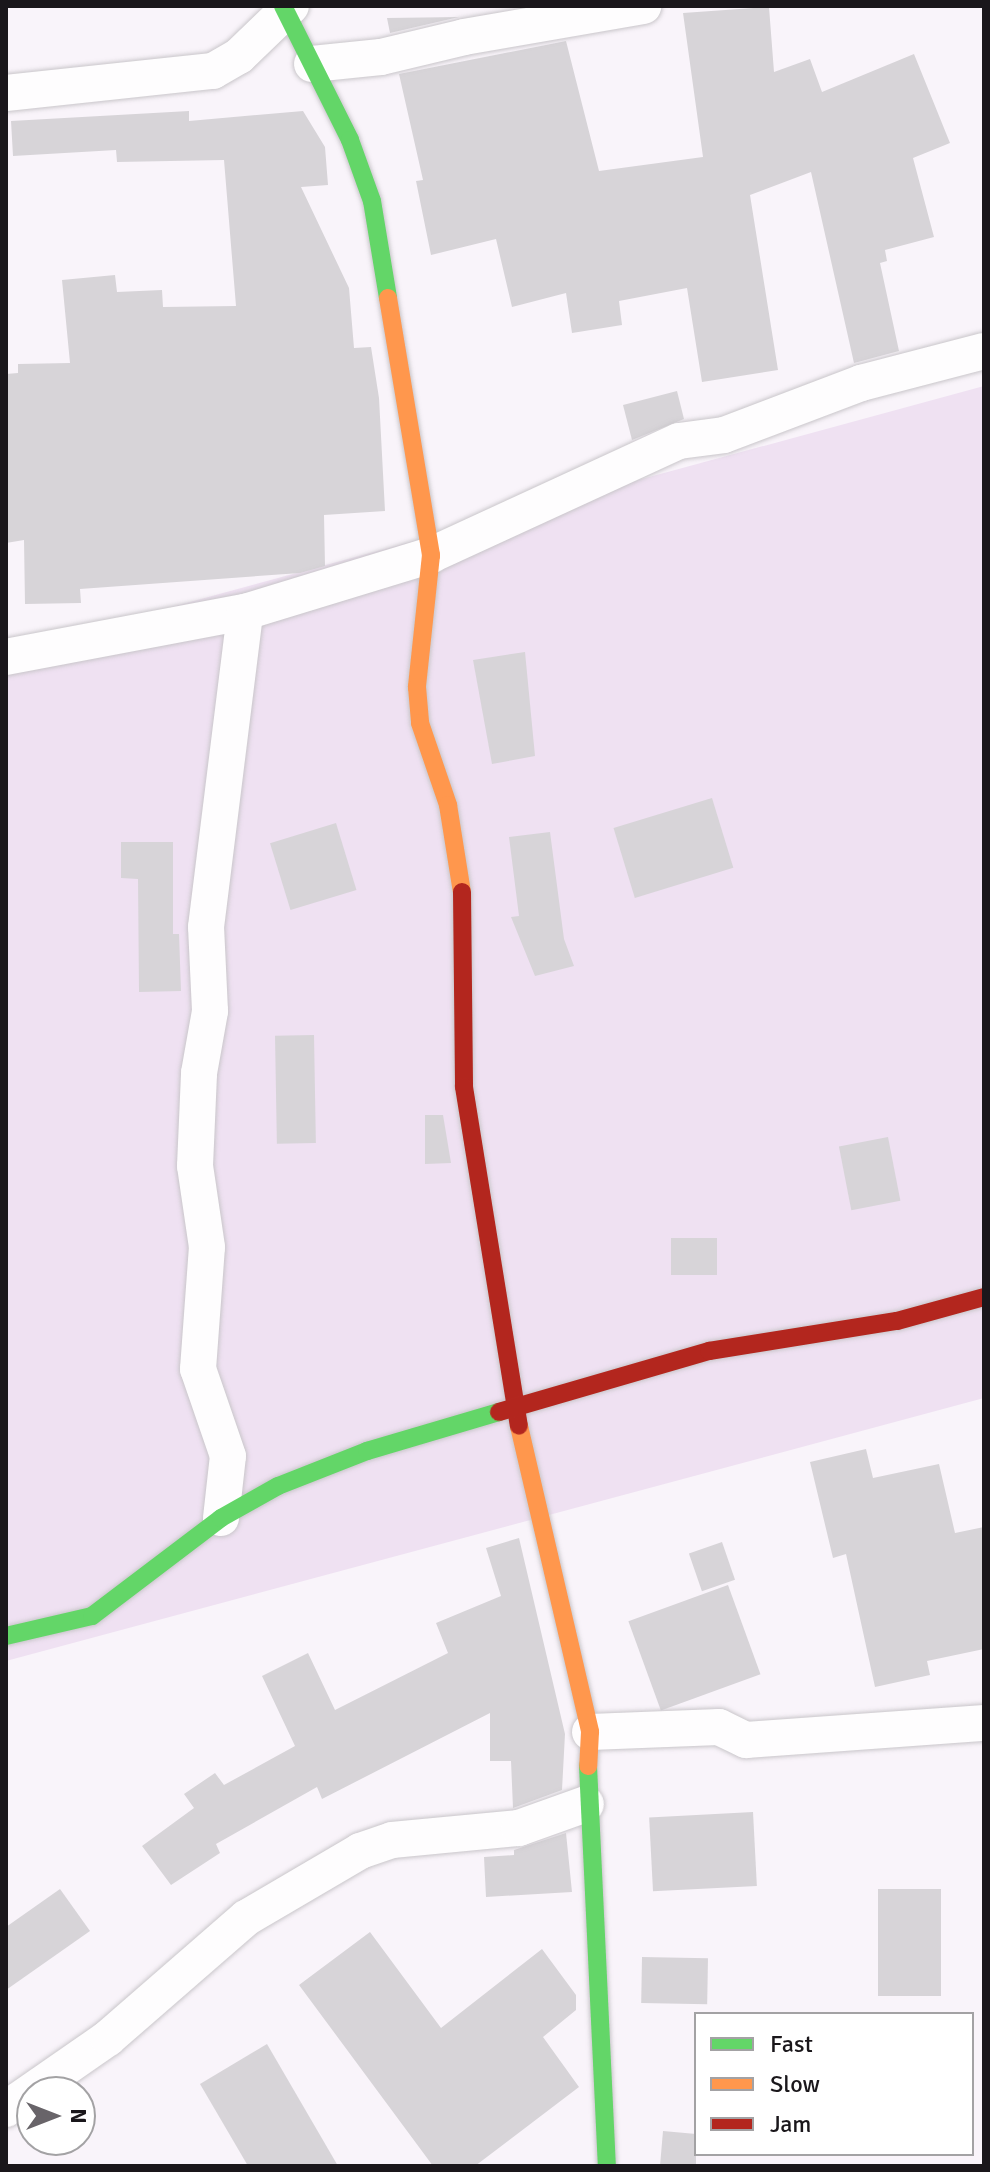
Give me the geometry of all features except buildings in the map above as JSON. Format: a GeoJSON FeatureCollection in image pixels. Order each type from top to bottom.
{"type":"FeatureCollection","features":[{"type":"Feature","properties":{"kind":"street"},"geometry":{"type":"LineString","coordinates":[[312,64],[381,57],[464,37],[643,6]]}},
{"type":"Feature","properties":{"kind":"street"},"geometry":{"type":"LineString","coordinates":[[6,93],[213,71],[239,56],[286,8],[350,140],[372,201],[431,555],[423,599],[420,723],[448,805],[464,901],[464,1087],[515,1408],[590,1732],[586,1804],[596,1853],[607,2166]]}},
{"type":"Feature","properties":{"kind":"street"},"geometry":{"type":"LineString","coordinates":[[6,657],[245,612],[431,555],[679,441],[724,435],[861,383],[984,351]]}},
{"type":"Feature","properties":{"kind":"street"},"geometry":{"type":"LineString","coordinates":[[221,1518],[228,1456],[198,1369],[207,1247],[195,1166],[199,1073],[210,1011],[206,927],[245,612]]}},
{"type":"Feature","properties":{"kind":"street"},"geometry":{"type":"LineString","coordinates":[[6,1636],[92,1616],[221,1518],[278,1486],[367,1451],[709,1351],[897,1321],[984,1297]]}},
{"type":"Feature","properties":{"kind":"street"},"geometry":{"type":"LineString","coordinates":[[228,1456],[278,1486]]}},
{"type":"Feature","properties":{"kind":"street"},"geometry":{"type":"LineString","coordinates":[[590,1732],[719,1727],[746,1740],[984,1723]]}},
{"type":"Feature","properties":{"kind":"street"},"geometry":{"type":"LineString","coordinates":[[6,2109],[108,2038],[246,1918],[360,1851],[392,1840],[519,1828],[586,1804]]}},
{"type":"Feature","properties":{"kind":"shaded area"},"geometry":{"type":"Polygon","coordinates":[[[984,386],[984,1398],[6,1661],[6,652],[984,386]]]}},
{"type":"Feature","properties":{"kind":"traffic: fast"},"geometry":{"type":"LineString","coordinates":[[283,6],[350,140],[372,201],[388,298]]}},
{"type":"Feature","properties":{"kind":"traffic: fast"},"geometry":{"type":"LineString","coordinates":[[6,1636],[92,1616],[221,1518],[278,1486],[367,1451],[499,1412]]}},
{"type":"Feature","properties":{"kind":"traffic: fast"},"geometry":{"type":"LineString","coordinates":[[588,1766],[607,2166]]}},
{"type":"Feature","properties":{"kind":"traffic: slow"},"geometry":{"type":"LineString","coordinates":[[388,298],[431,555],[417,687],[420,723],[448,805],[462,892]]}},
{"type":"Feature","properties":{"kind":"traffic: slow"},"geometry":{"type":"LineString","coordinates":[[519,1426],[590,1732],[588,1766]]}},
{"type":"Feature","properties":{"kind":"traffic: jam"},"geometry":{"type":"LineString","coordinates":[[462,892],[464,1087],[519,1426]]}},
{"type":"Feature","properties":{"kind":"traffic: jam"},"geometry":{"type":"LineString","coordinates":[[499,1412],[709,1351],[897,1321],[984,1297]]}}]}
